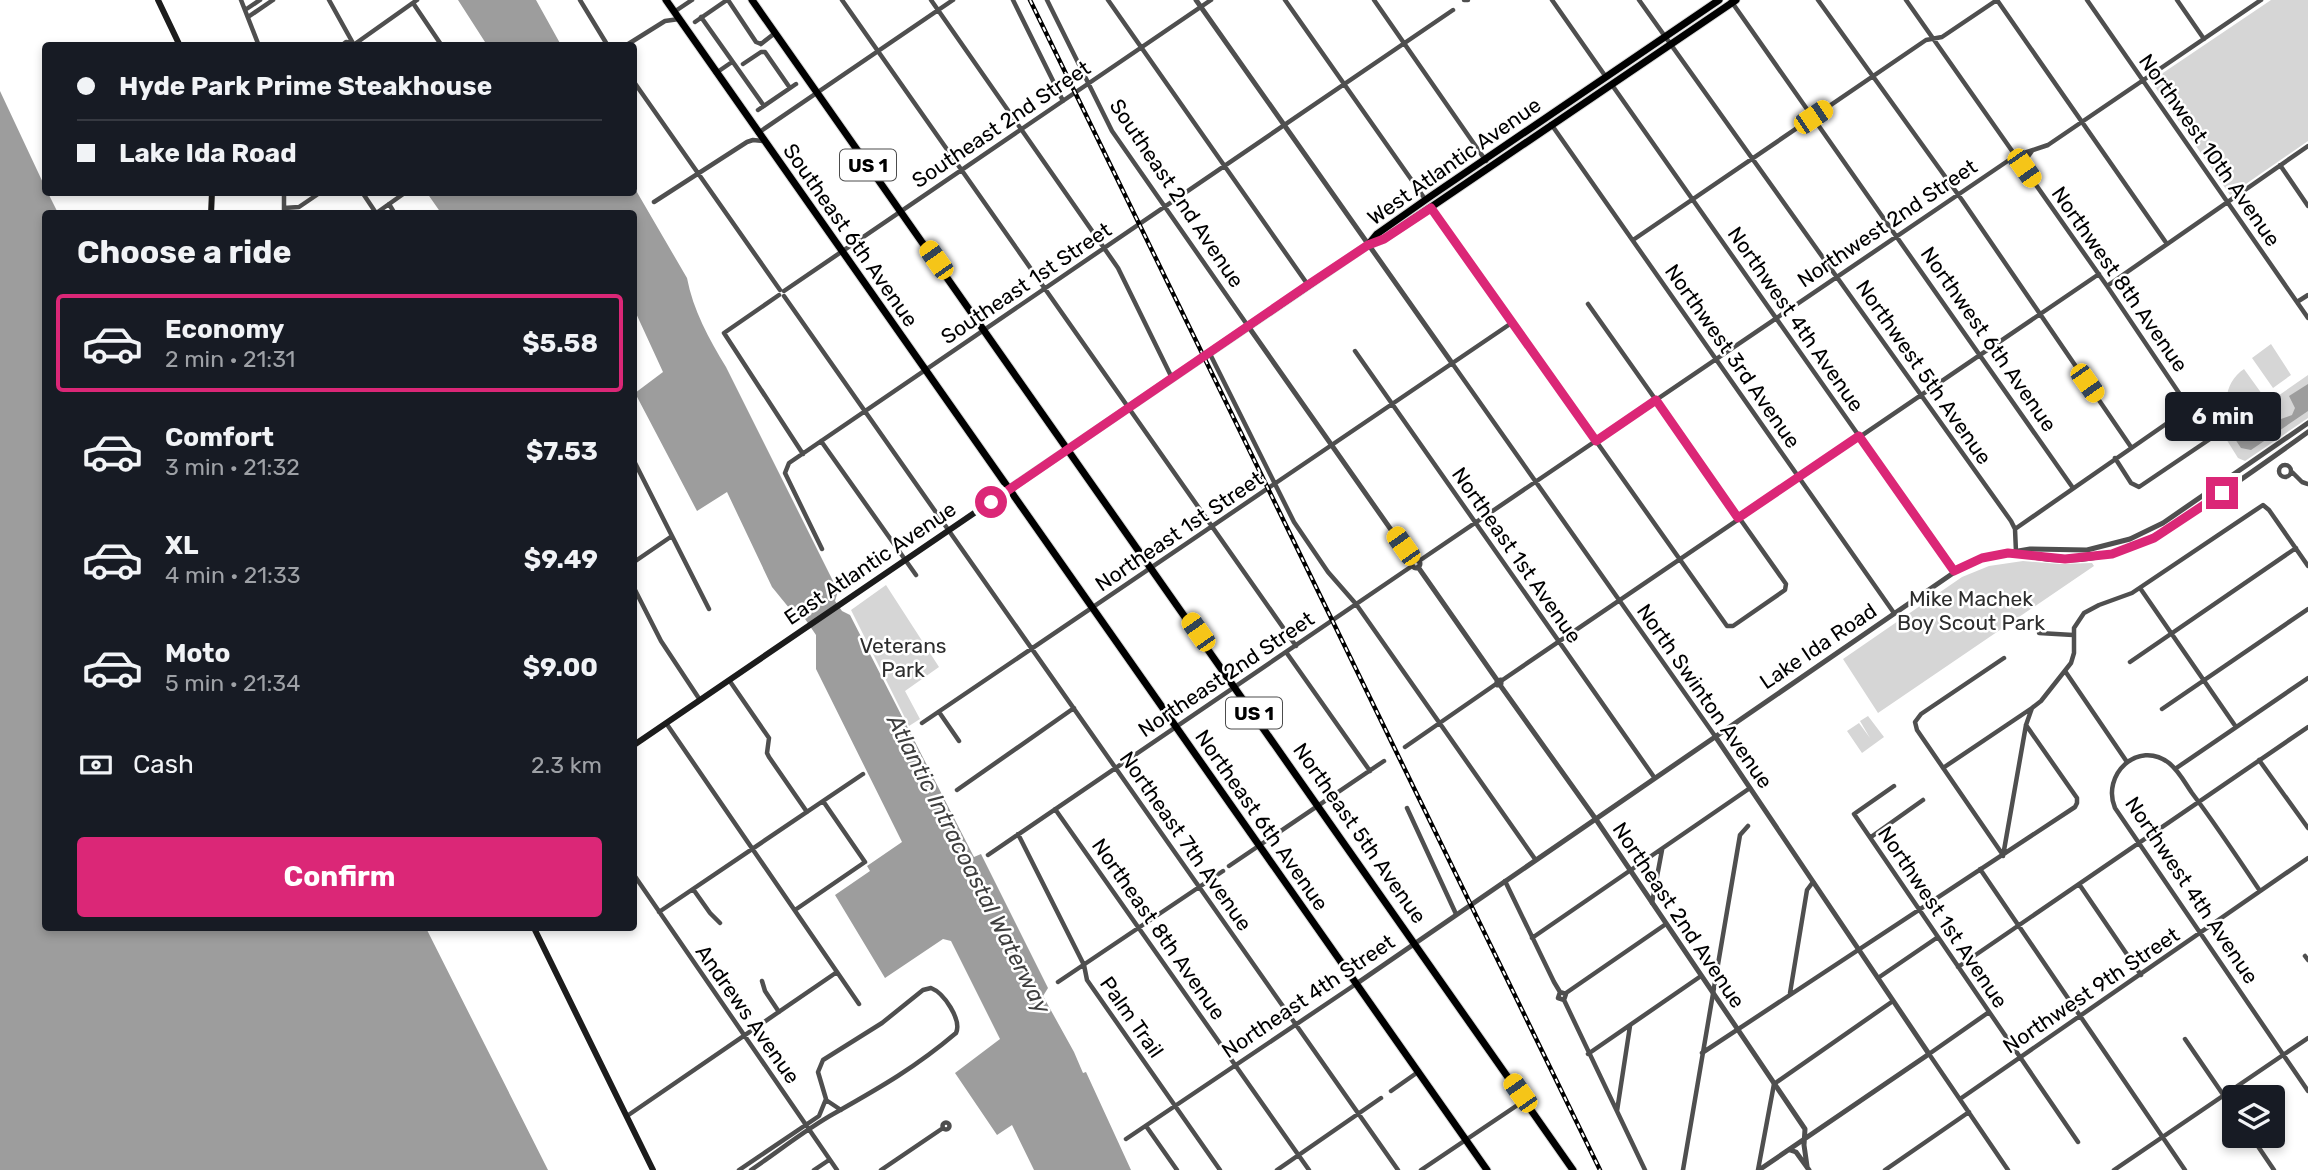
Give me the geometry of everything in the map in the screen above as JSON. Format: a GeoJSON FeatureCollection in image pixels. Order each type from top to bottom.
{"type":"FeatureCollection","features":[{"type":"Feature","properties":{"kind":"main road"},"geometry":{"type":"LineString","coordinates":[[159,0],[178,42]]}},
{"type":"Feature","properties":{"kind":"main road","name":"Southeast 6th Avenue"},"geometry":{"type":"LineString","coordinates":[[666,0],[1008,490]]}},
{"type":"Feature","properties":{"kind":"main road","name":"US 1"},"geometry":{"type":"LineString","coordinates":[[752,0],[1069,449]]}},
{"type":"Feature","properties":{"kind":"main road","name":"West Atlantic Avenue"},"geometry":{"type":"LineString","coordinates":[[1368,245],[1377,234],[1719,0]]}},
{"type":"Feature","properties":{"kind":"main road","name":"West Atlantic Avenue"},"geometry":{"type":"LineString","coordinates":[[1368,245],[1384,239],[1431,208],[1733,1]]}},
{"type":"Feature","properties":{"kind":"main road"},"geometry":{"type":"LineString","coordinates":[[1612,85],[1614,74],[1623,65]]}},
{"type":"Feature","properties":{"kind":"main road"},"geometry":{"type":"LineString","coordinates":[[1594,97],[1604,86],[1606,77]]}},
{"type":"Feature","properties":{"kind":"main road"},"geometry":{"type":"LineString","coordinates":[[1431,208],[1435,194]]}},
{"type":"Feature","properties":{"kind":"main road"},"geometry":{"type":"LineString","coordinates":[[1420,215],[1426,200]]}},
{"type":"Feature","properties":{"kind":"main road","name":"East Atlantic Avenue"},"geometry":{"type":"LineString","coordinates":[[637,742],[1368,245]]}},
{"type":"Feature","properties":{"kind":"main road","name":"Northeast 5th Avenue"},"geometry":{"type":"LineString","coordinates":[[1069,449],[1525,1100],[1570,1169]]}},
{"type":"Feature","properties":{"kind":"main road","name":"Northeast 6th Avenue"},"geometry":{"type":"LineString","coordinates":[[1008,490],[1487,1170]]}},
{"type":"Feature","properties":{"kind":"main road"},"geometry":{"type":"LineString","coordinates":[[535,931],[653,1170]]}},
{"type":"Feature","properties":{"kind":"street"},"geometry":{"type":"LineString","coordinates":[[241,0],[257,42]]}},
{"type":"Feature","properties":{"kind":"street"},"geometry":{"type":"LineString","coordinates":[[245,10],[260,0]]}},
{"type":"Feature","properties":{"kind":"street"},"geometry":{"type":"LineString","coordinates":[[248,17],[273,0]]}},
{"type":"Feature","properties":{"kind":"street"},"geometry":{"type":"LineString","coordinates":[[329,0],[351,42]]}},
{"type":"Feature","properties":{"kind":"street"},"geometry":{"type":"LineString","coordinates":[[580,0],[606,42]]}},
{"type":"Feature","properties":{"kind":"street"},"geometry":{"type":"LineString","coordinates":[[632,42],[665,20],[676,16],[692,0]]}},
{"type":"Feature","properties":{"kind":"street"},"geometry":{"type":"LineString","coordinates":[[695,22],[727,0],[756,41],[761,44]]}},
{"type":"Feature","properties":{"kind":"street"},"geometry":{"type":"LineString","coordinates":[[842,0],[1296,646]]}},
{"type":"Feature","properties":{"kind":"street"},"geometry":{"type":"LineString","coordinates":[[930,0],[1118,268],[1172,378]]}},
{"type":"Feature","properties":{"kind":"street"},"geometry":{"type":"LineString","coordinates":[[758,133],[953,0]]}},
{"type":"Feature","properties":{"kind":"street"},"geometry":{"type":"LineString","coordinates":[[1013,0],[1063,101]]}},
{"type":"Feature","properties":{"kind":"street","name":"Southeast 2nd Avenue"},"geometry":{"type":"LineString","coordinates":[[1047,0],[1112,131],[1248,326]]}},
{"type":"Feature","properties":{"kind":"street"},"geometry":{"type":"LineString","coordinates":[[1108,0],[1308,285]]}},
{"type":"Feature","properties":{"kind":"street","name":"North Swinton Avenue"},"geometry":{"type":"LineString","coordinates":[[1196,0],[1751,788],[2005,1169]]}},
{"type":"Feature","properties":{"kind":"street","name":"Southeast 2nd Street"},"geometry":{"type":"LineString","coordinates":[[803,454],[724,333],[1211,0]]}},
{"type":"Feature","properties":{"kind":"street"},"geometry":{"type":"LineString","coordinates":[[1285,0],[1426,200]]}},
{"type":"Feature","properties":{"kind":"street"},"geometry":{"type":"LineString","coordinates":[[1374,0],[1491,167]]}},
{"type":"Feature","properties":{"kind":"street"},"geometry":{"type":"LineString","coordinates":[[1552,0],[1606,77]]}},
{"type":"Feature","properties":{"kind":"street","name":"Northwest 5th Avenue"},"geometry":{"type":"LineString","coordinates":[[1639,0],[1667,36],[1751,159],[1788,206],[1800,227],[2015,529]]}},
{"type":"Feature","properties":{"kind":"street"},"geometry":{"type":"LineString","coordinates":[[1818,0],[2131,447]]}},
{"type":"Feature","properties":{"kind":"street","name":"Northwest 8th Avenue"},"geometry":{"type":"LineString","coordinates":[[1906,0],[2099,274],[2210,439],[2139,487],[2131,483],[2115,458]]}},
{"type":"Feature","properties":{"kind":"street"},"geometry":{"type":"LineString","coordinates":[[1633,240],[1927,40],[1942,37],[1997,0],[2167,244]]}},
{"type":"Feature","properties":{"kind":"street","name":"Northwest 10th Avenue"},"geometry":{"type":"LineString","coordinates":[[2087,0],[2308,317]]}},
{"type":"Feature","properties":{"kind":"street"},"geometry":{"type":"LineString","coordinates":[[2177,0],[2204,39]]}},
{"type":"Feature","properties":{"kind":"street","name":"Northwest 2nd Street"},"geometry":{"type":"LineString","coordinates":[[1535,482],[2015,156],[2048,145],[2261,0]]}},
{"type":"Feature","properties":{"kind":"street"},"geometry":{"type":"LineString","coordinates":[[357,42],[415,1],[440,42]]}},
{"type":"Feature","properties":{"kind":"street","name":"Northwest 6th Avenue"},"geometry":{"type":"LineString","coordinates":[[1733,1],[2073,488]]}},
{"type":"Feature","properties":{"kind":"street","name":"Southeast 1st Street"},"geometry":{"type":"LineString","coordinates":[[822,548],[785,473],[786,467],[1453,10]]}},
{"type":"Feature","properties":{"kind":"street"},"geometry":{"type":"LineString","coordinates":[[701,17],[764,106]]}},
{"type":"Feature","properties":{"kind":"street"},"geometry":{"type":"LineString","coordinates":[[761,44],[775,33]]}},
{"type":"Feature","properties":{"kind":"street"},"geometry":{"type":"LineString","coordinates":[[761,44],[761,52]]}},
{"type":"Feature","properties":{"kind":"street"},"geometry":{"type":"LineString","coordinates":[[743,64],[761,52]]}},
{"type":"Feature","properties":{"kind":"street"},"geometry":{"type":"LineString","coordinates":[[761,52],[765,52],[790,88]]}},
{"type":"Feature","properties":{"kind":"street"},"geometry":{"type":"LineString","coordinates":[[716,73],[733,62]]}},
{"type":"Feature","properties":{"kind":"street"},"geometry":{"type":"LineString","coordinates":[[758,110],[796,84]]}},
{"type":"Feature","properties":{"kind":"street","name":"Northwest 4th Avenue"},"geometry":{"type":"LineString","coordinates":[[1612,85],[1954,571]]}},
{"type":"Feature","properties":{"kind":"street","name":"Northeast 7th Avenue"},"geometry":{"type":"LineString","coordinates":[[637,86],[1398,1170]]}},
{"type":"Feature","properties":{"kind":"street","name":"Northwest 3rd Avenue"},"geometry":{"type":"LineString","coordinates":[[1546,117],[1894,613]]}},
{"type":"Feature","properties":{"kind":"street"},"geometry":{"type":"LineString","coordinates":[[654,202],[750,141],[764,141]]}},
{"type":"Feature","properties":{"kind":"street"},"geometry":{"type":"LineString","coordinates":[[2107,286],[2308,146]]}},
{"type":"Feature","properties":{"kind":"street"},"geometry":{"type":"LineString","coordinates":[[2024,168],[2024,162],[2034,150]]}},
{"type":"Feature","properties":{"kind":"street"},"geometry":{"type":"LineString","coordinates":[[2280,165],[2308,206]]}},
{"type":"Feature","properties":{"kind":"street"},"geometry":{"type":"LineString","coordinates":[[288,210],[299,207],[315,196]]}},
{"type":"Feature","properties":{"kind":"street"},"geometry":{"type":"LineString","coordinates":[[380,210],[400,196]]}},
{"type":"Feature","properties":{"kind":"street"},"geometry":{"type":"LineString","coordinates":[[388,204],[392,210]]}},
{"type":"Feature","properties":{"kind":"street"},"geometry":{"type":"LineString","coordinates":[[1431,208],[1678,559],[1727,626],[1733,626],[1787,587],[1588,304]]}},
{"type":"Feature","properties":{"kind":"street"},"geometry":{"type":"LineString","coordinates":[[1405,747],[2099,274]]}},
{"type":"Feature","properties":{"kind":"street"},"geometry":{"type":"LineString","coordinates":[[2297,302],[2308,295]]}},
{"type":"Feature","properties":{"kind":"street","name":"Northeast 1st Street"},"geometry":{"type":"LineString","coordinates":[[922,723],[1513,322]]}},
{"type":"Feature","properties":{"kind":"street","name":"Northeast 2nd Avenue"},"geometry":{"type":"LineString","coordinates":[[1248,326],[1595,818],[1805,1129],[1808,1168]]}},
{"type":"Feature","properties":{"kind":"street","name":"Northeast 1st Avenue"},"geometry":{"type":"LineString","coordinates":[[1355,351],[1654,777]]}},
{"type":"Feature","properties":{"kind":"street"},"geometry":{"type":"LineString","coordinates":[[1209,352],[1294,522],[1328,572],[1356,604],[1535,859]]}},
{"type":"Feature","properties":{"kind":"street"},"geometry":{"type":"LineString","coordinates":[[2016,553],[2015,529],[2189,408]]}},
{"type":"Feature","properties":{"kind":"street","name":"Lake Ida Road"},"geometry":{"type":"LineString","coordinates":[[1715,736],[1954,571],[1982,558],[2030,549],[2066,551],[2098,548],[2130,540],[2163,523],[2308,423]]}},
{"type":"Feature","properties":{"kind":"street","name":"Lake Ida Road"},"geometry":{"type":"LineString","coordinates":[[2016,553],[2030,557],[2087,559],[2134,547],[2167,530],[2308,432]]}},
{"type":"Feature","properties":{"kind":"street"},"geometry":{"type":"LineString","coordinates":[[821,441],[916,575]]}},
{"type":"Feature","properties":{"kind":"street"},"geometry":{"type":"LineString","coordinates":[[637,467],[709,609]]}},
{"type":"Feature","properties":{"kind":"street"},"geometry":{"type":"LineString","coordinates":[[2235,483],[2241,469]]}},
{"type":"Feature","properties":{"kind":"street"},"geometry":{"type":"LineString","coordinates":[[2292,472],[2308,484]]}},
{"type":"Feature","properties":{"kind":"street","name":"Northeast 2nd Street"},"geometry":{"type":"LineString","coordinates":[[988,855],[1535,482]]}},
{"type":"Feature","properties":{"kind":"street"},"geometry":{"type":"LineString","coordinates":[[1943,768],[2041,701],[2074,656],[2075,625],[2084,613],[2140,588],[2256,508],[2263,505],[2269,510],[2308,566]]}},
{"type":"Feature","properties":{"kind":"street"},"geometry":{"type":"LineString","coordinates":[[2163,523],[2167,530]]}},
{"type":"Feature","properties":{"kind":"street"},"geometry":{"type":"LineString","coordinates":[[637,560],[672,536]]}},
{"type":"Feature","properties":{"kind":"street"},"geometry":{"type":"LineString","coordinates":[[2130,662],[2296,548]]}},
{"type":"Feature","properties":{"kind":"street"},"geometry":{"type":"LineString","coordinates":[[2140,588],[2236,727]]}},
{"type":"Feature","properties":{"kind":"street"},"geometry":{"type":"LineString","coordinates":[[637,594],[662,641],[700,700]]}},
{"type":"Feature","properties":{"kind":"street"},"geometry":{"type":"LineString","coordinates":[[2162,709],[2308,609]]}},
{"type":"Feature","properties":{"kind":"street"},"geometry":{"type":"LineString","coordinates":[[2039,633],[2073,635]]}},
{"type":"Feature","properties":{"kind":"street"},"geometry":{"type":"LineString","coordinates":[[1286,652],[1370,771]]}},
{"type":"Feature","properties":{"kind":"street"},"geometry":{"type":"LineString","coordinates":[[2003,856],[1917,730],[1915,722],[1921,714],[2004,657]]}},
{"type":"Feature","properties":{"kind":"street"},"geometry":{"type":"LineString","coordinates":[[2065,671],[2127,762],[2138,757],[2153,756],[2168,762],[2175,769],[2260,891]]}},
{"type":"Feature","properties":{"kind":"street"},"geometry":{"type":"LineString","coordinates":[[2175,769],[2308,678]]}},
{"type":"Feature","properties":{"kind":"street"},"geometry":{"type":"LineString","coordinates":[[729,680],[769,737],[767,753],[807,812]]}},
{"type":"Feature","properties":{"kind":"street"},"geometry":{"type":"LineString","coordinates":[[957,790],[1074,708]]}},
{"type":"Feature","properties":{"kind":"street"},"geometry":{"type":"LineString","coordinates":[[2003,856],[2026,725],[2032,708]]}},
{"type":"Feature","properties":{"kind":"street"},"geometry":{"type":"LineString","coordinates":[[939,712],[958,741]]}},
{"type":"Feature","properties":{"kind":"street"},"geometry":{"type":"LineString","coordinates":[[666,723],[859,1003]]}},
{"type":"Feature","properties":{"kind":"street"},"geometry":{"type":"LineString","coordinates":[[1702,1053],[2075,807],[2077,798],[2026,725]]}},
{"type":"Feature","properties":{"kind":"street"},"geometry":{"type":"LineString","coordinates":[[1958,967],[2308,727]]}},
{"type":"Feature","properties":{"kind":"street","name":"Northeast 4th Street"},"geometry":{"type":"LineString","coordinates":[[1126,1139],[1715,736]]}},
{"type":"Feature","properties":{"kind":"street"},"geometry":{"type":"LineString","coordinates":[[2259,760],[2308,828]]}},
{"type":"Feature","properties":{"kind":"street"},"geometry":{"type":"LineString","coordinates":[[1229,866],[1384,761]]}},
{"type":"Feature","properties":{"kind":"street","name":"Northwest 4th Avenue"},"geometry":{"type":"LineString","coordinates":[[2127,762],[2114,778],[2112,797],[2115,808],[2308,1091]]}},
{"type":"Feature","properties":{"kind":"street"},"geometry":{"type":"LineString","coordinates":[[659,912],[863,774]]}},
{"type":"Feature","properties":{"kind":"street","name":"Northwest 1st Avenue"},"geometry":{"type":"LineString","coordinates":[[1894,786],[1854,814],[2078,1142]]}},
{"type":"Feature","properties":{"kind":"street"},"geometry":{"type":"LineString","coordinates":[[1532,938],[1751,788]]}},
{"type":"Feature","properties":{"kind":"street"},"geometry":{"type":"LineString","coordinates":[[1871,837],[1923,800]]}},
{"type":"Feature","properties":{"kind":"street"},"geometry":{"type":"LineString","coordinates":[[795,910],[865,862],[822,801]]}},
{"type":"Feature","properties":{"kind":"street"},"geometry":{"type":"LineString","coordinates":[[1407,808],[1456,914]]}},
{"type":"Feature","properties":{"kind":"street","name":"Northeast 8th Avenue"},"geometry":{"type":"LineString","coordinates":[[1055,809],[1309,1170]]}},
{"type":"Feature","properties":{"kind":"street"},"geometry":{"type":"LineString","coordinates":[[1683,1170],[1740,835],[1748,826]]}},
{"type":"Feature","properties":{"kind":"street","name":"Palm Trail"},"geometry":{"type":"LineString","coordinates":[[1018,834],[1084,965],[1087,980],[1220,1170]]}},
{"type":"Feature","properties":{"kind":"street"},"geometry":{"type":"LineString","coordinates":[[1652,904],[1662,849]]}},
{"type":"Feature","properties":{"kind":"street","name":"Northwest 9th Street"},"geometry":{"type":"LineString","coordinates":[[1959,1099],[2308,858]]}},
{"type":"Feature","properties":{"kind":"street"},"geometry":{"type":"LineString","coordinates":[[1980,869],[2185,1170]]}},
{"type":"Feature","properties":{"kind":"street"},"geometry":{"type":"LineString","coordinates":[[1058,982],[1223,871]]}},
{"type":"Feature","properties":{"kind":"street","name":"Andrews Avenue"},"geometry":{"type":"LineString","coordinates":[[637,879],[836,1170]]}},
{"type":"Feature","properties":{"kind":"street"},"geometry":{"type":"LineString","coordinates":[[1504,880],[1532,938],[1563,992],[1588,1054],[1645,1170]]}},
{"type":"Feature","properties":{"kind":"street"},"geometry":{"type":"LineString","coordinates":[[1790,994],[1807,890],[1813,882]]}},
{"type":"Feature","properties":{"kind":"street"},"geometry":{"type":"LineString","coordinates":[[2079,884],[2141,975]]}},
{"type":"Feature","properties":{"kind":"street"},"geometry":{"type":"LineString","coordinates":[[693,889],[720,923]]}},
{"type":"Feature","properties":{"kind":"street"},"geometry":{"type":"LineString","coordinates":[[1563,992],[1666,924]]}},
{"type":"Feature","properties":{"kind":"street"},"geometry":{"type":"LineString","coordinates":[[1878,978],[1938,937]]}},
{"type":"Feature","properties":{"kind":"street"},"geometry":{"type":"LineString","coordinates":[[627,1116],[837,972]]}},
{"type":"Feature","properties":{"kind":"street"},"geometry":{"type":"LineString","coordinates":[[1588,1054],[1701,976]]}},
{"type":"Feature","properties":{"kind":"street"},"geometry":{"type":"LineString","coordinates":[[762,981],[765,991],[779,1012]]}},
{"type":"Feature","properties":{"kind":"street"},"geometry":{"type":"LineString","coordinates":[[739,1170],[807,1127],[841,1110],[894,1081],[935,1052],[959,1027],[938,991],[931,988],[923,990],[882,1023],[823,1060],[818,1073],[826,1099],[841,1110]]}},
{"type":"Feature","properties":{"kind":"street"},"geometry":{"type":"LineString","coordinates":[[1758,1170],[1774,1084],[1893,1001]]}},
{"type":"Feature","properties":{"kind":"street"},"geometry":{"type":"LineString","coordinates":[[1758,1170],[1989,1012]]}},
{"type":"Feature","properties":{"kind":"street"},"geometry":{"type":"LineString","coordinates":[[1617,1112],[1630,1025]]}},
{"type":"Feature","properties":{"kind":"street"},"geometry":{"type":"LineString","coordinates":[[2239,1085],[2308,1038]]}},
{"type":"Feature","properties":{"kind":"street"},"geometry":{"type":"LineString","coordinates":[[2185,1039],[2222,1094]]}},
{"type":"Feature","properties":{"kind":"street"},"geometry":{"type":"LineString","coordinates":[[1391,1091],[1418,1072]]}},
{"type":"Feature","properties":{"kind":"street"},"geometry":{"type":"LineString","coordinates":[[2114,1170],[2222,1097]]}},
{"type":"Feature","properties":{"kind":"street"},"geometry":{"type":"LineString","coordinates":[[1277,1170],[1381,1098]]}},
{"type":"Feature","properties":{"kind":"street"},"geometry":{"type":"LineString","coordinates":[[751,1170],[819,1116],[826,1099]]}},
{"type":"Feature","properties":{"kind":"street"},"geometry":{"type":"LineString","coordinates":[[1421,1170],[1525,1100]]}},
{"type":"Feature","properties":{"kind":"street"},"geometry":{"type":"LineString","coordinates":[[1885,1170],[1969,1112]]}},
{"type":"Feature","properties":{"kind":"street"},"geometry":{"type":"LineString","coordinates":[[1146,1126],[1177,1170]]}},
{"type":"Feature","properties":{"kind":"street"},"geometry":{"type":"LineString","coordinates":[[881,1170],[943,1128]]}},
{"type":"Feature","properties":{"kind":"street"},"geometry":{"type":"LineString","coordinates":[[2259,1148],[2274,1170]]}},
{"type":"Feature","properties":{"kind":"street"},"geometry":{"type":"LineString","coordinates":[[1790,1150],[1796,1152],[1808,1168]]}},
{"type":"Feature","properties":{"kind":"street"},"geometry":{"type":"LineString","coordinates":[[814,1170],[829,1160]]}},
{"type":"Feature","properties":{"kind":"green space"},"geometry":{"type":"Polygon","coordinates":[[[2271,0],[2308,0],[2308,141],[2230,195],[2151,81],[2271,0]]]}},
{"type":"Feature","properties":{"kind":"green space"},"geometry":{"type":"Polygon","coordinates":[[[2271,344],[2291,375],[2273,388],[2252,358],[2271,344]]]}},
{"type":"Feature","properties":{"kind":"green space"},"geometry":{"type":"Polygon","coordinates":[[[2244,369],[2262,394],[2261,398],[2233,417],[2227,404],[2228,391],[2234,379],[2244,369]]]}},
{"type":"Feature","properties":{"kind":"green space"},"geometry":{"type":"Polygon","coordinates":[[[2308,375],[2308,418],[2245,461],[2238,458],[2223,434],[2308,375]]]}},
{"type":"Feature","properties":{"kind":"green space","name":"Mike Machek Boy Scout Park"},"geometry":{"type":"Polygon","coordinates":[[[2023,561],[2092,563],[2094,566],[1878,713],[1843,659],[1962,577],[1989,566],[2023,561]]]}},
{"type":"Feature","properties":{"kind":"green space","name":"Veterans Park"},"geometry":{"type":"Polygon","coordinates":[[[886,585],[939,667],[905,691],[920,719],[909,726],[851,610],[886,585]]]}},
{"type":"Feature","properties":{"kind":"green space"},"geometry":{"type":"Polygon","coordinates":[[[1868,716],[1884,737],[1862,753],[1847,731],[1859,723],[1870,738],[1860,721],[1868,716]]]}},
{"type":"Feature","properties":{"kind":"water"},"geometry":{"type":"Polygon","coordinates":[[[458,0],[536,0],[559,42],[485,42],[458,0]]]}},
{"type":"Feature","properties":{"kind":"water"},"geometry":{"type":"Polygon","coordinates":[[[0,91],[42,181],[42,196],[50,196],[56,210],[42,210],[42,931],[428,931],[548,1170],[0,1170],[0,91]]]}},
{"type":"Feature","properties":{"kind":"water","name":"Atlantic Intracoastal Waterway"},"geometry":{"type":"Polygon","coordinates":[[[637,192],[687,278],[702,324],[838,591],[835,601],[842,611],[850,615],[974,857],[981,854],[1048,988],[1043,996],[1083,1073],[1086,1072],[1131,1170],[1034,1170],[1012,1125],[997,1135],[955,1073],[1000,1039],[951,941],[943,939],[885,978],[835,895],[870,871],[867,866],[902,842],[816,669],[816,635],[801,613],[794,614],[772,587],[727,492],[697,511],[637,397],[637,392],[663,372],[637,316],[637,210],[439,210],[429,196],[637,196],[637,192]]]}},
{"type":"Feature","properties":{"kind":"water"},"geometry":{"type":"Polygon","coordinates":[[[2308,384],[2308,411],[2251,450],[2241,448],[2235,434],[2268,411],[2281,419],[2292,415],[2295,408],[2289,396],[2308,384]]]}},
{"type":"Feature","properties":{"kind":"railway"},"geometry":{"type":"LineString","coordinates":[[1030,0],[1600,1170]]}},
{"type":"Feature","properties":{"kind":"route"},"geometry":{"type":"LineString","coordinates":[[991,502],[1308,285],[1431,208],[1596,441],[1656,400],[1738,518],[1859,436],[1954,571],[1982,558],[2008,553],[2065,559],[2087,559],[2112,554],[2154,538],[2222,493]]}}]}
